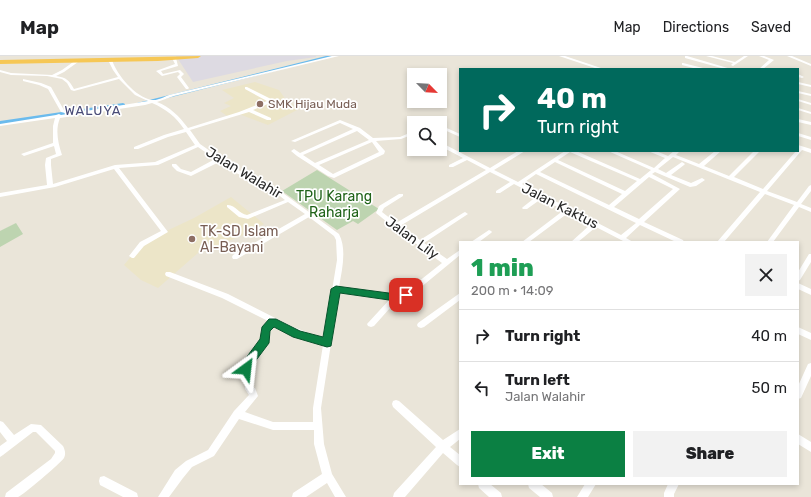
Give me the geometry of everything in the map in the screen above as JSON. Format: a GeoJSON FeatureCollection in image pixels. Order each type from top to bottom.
{"type":"FeatureCollection","features":[{"type":"Feature","properties":{"kind":"highway"},"geometry":{"type":"LineString","coordinates":[[76,58],[110,60],[198,56]]}},
{"type":"Feature","properties":{"kind":"highway"},"geometry":{"type":"LineString","coordinates":[[1,62],[76,58],[173,57]]}},
{"type":"Feature","properties":{"kind":"street"},"geometry":{"type":"LineString","coordinates":[[0,125],[149,100],[188,88],[337,56]]}},
{"type":"Feature","properties":{"kind":"street"},"geometry":{"type":"LineString","coordinates":[[554,56],[592,68]]}},
{"type":"Feature","properties":{"kind":"street"},"geometry":{"type":"LineString","coordinates":[[561,56],[599,68]]}},
{"type":"Feature","properties":{"kind":"street"},"geometry":{"type":"LineString","coordinates":[[708,56],[736,64]]}},
{"type":"Feature","properties":{"kind":"street"},"geometry":{"type":"LineString","coordinates":[[736,56],[745,57]]}},
{"type":"Feature","properties":{"kind":"street"},"geometry":{"type":"LineString","coordinates":[[761,56],[772,60],[765,68]]}},
{"type":"Feature","properties":{"kind":"street"},"geometry":{"type":"LineString","coordinates":[[789,56],[811,65]]}},
{"type":"Feature","properties":{"kind":"street"},"geometry":{"type":"LineString","coordinates":[[173,57],[178,65],[158,71],[162,75],[179,71],[182,74],[179,77],[188,88]]}},
{"type":"Feature","properties":{"kind":"street"},"geometry":{"type":"LineString","coordinates":[[686,57],[725,68]]}},
{"type":"Feature","properties":{"kind":"street"},"geometry":{"type":"LineString","coordinates":[[730,68],[745,57]]}},
{"type":"Feature","properties":{"kind":"street"},"geometry":{"type":"LineString","coordinates":[[52,76],[63,71],[76,58]]}},
{"type":"Feature","properties":{"kind":"street","name":"Jalan Walahir"},"geometry":{"type":"LineString","coordinates":[[110,60],[114,70],[120,78],[135,92],[174,114],[181,120],[193,140],[198,145],[234,170],[263,183],[289,200],[332,231],[339,240],[340,260],[317,408],[318,444],[328,476],[341,497]]}},
{"type":"Feature","properties":{"kind":"street"},"geometry":{"type":"LineString","coordinates":[[683,64],[698,68]]}},
{"type":"Feature","properties":{"kind":"street"},"geometry":{"type":"LineString","coordinates":[[0,120],[92,112],[145,104],[149,100],[172,93],[267,69]]}},
{"type":"Feature","properties":{"kind":"street"},"geometry":{"type":"LineString","coordinates":[[0,70],[16,74],[63,78],[69,82],[74,90],[120,78]]}},
{"type":"Feature","properties":{"kind":"street"},"geometry":{"type":"LineString","coordinates":[[24,80],[50,88],[60,114],[54,126],[59,155],[49,159],[47,167],[50,175],[50,186]]}},
{"type":"Feature","properties":{"kind":"street"},"geometry":{"type":"LineString","coordinates":[[799,83],[811,86]]}},
{"type":"Feature","properties":{"kind":"street"},"geometry":{"type":"LineString","coordinates":[[136,148],[166,136],[249,110],[271,100],[246,88]]}},
{"type":"Feature","properties":{"kind":"street"},"geometry":{"type":"LineString","coordinates":[[799,92],[811,95]]}},
{"type":"Feature","properties":{"kind":"street"},"geometry":{"type":"LineString","coordinates":[[799,100],[811,104]]}},
{"type":"Feature","properties":{"kind":"street"},"geometry":{"type":"LineString","coordinates":[[799,109],[811,113]]}},
{"type":"Feature","properties":{"kind":"street"},"geometry":{"type":"LineString","coordinates":[[249,110],[269,119]]}},
{"type":"Feature","properties":{"kind":"street"},"geometry":{"type":"LineString","coordinates":[[92,112],[95,117]]}},
{"type":"Feature","properties":{"kind":"street"},"geometry":{"type":"LineString","coordinates":[[799,120],[811,124]]}},
{"type":"Feature","properties":{"kind":"street"},"geometry":{"type":"LineString","coordinates":[[293,141],[339,122],[357,129],[373,140],[382,153],[334,176],[330,175],[294,151]]}},
{"type":"Feature","properties":{"kind":"street"},"geometry":{"type":"LineString","coordinates":[[299,155],[357,129]]}},
{"type":"Feature","properties":{"kind":"street"},"geometry":{"type":"LineString","coordinates":[[447,130],[459,136]]}},
{"type":"Feature","properties":{"kind":"street"},"geometry":{"type":"LineString","coordinates":[[799,131],[811,135]]}},
{"type":"Feature","properties":{"kind":"street"},"geometry":{"type":"LineString","coordinates":[[799,134],[811,138]]}},
{"type":"Feature","properties":{"kind":"street"},"geometry":{"type":"LineString","coordinates":[[315,165],[373,140],[401,138],[407,135]]}},
{"type":"Feature","properties":{"kind":"street"},"geometry":{"type":"LineString","coordinates":[[24,154],[56,144]]}},
{"type":"Feature","properties":{"kind":"street"},"geometry":{"type":"LineString","coordinates":[[0,195],[50,186],[115,167],[156,164],[198,145]]}},
{"type":"Feature","properties":{"kind":"street","name":"Jalan Kaktus"},"geometry":{"type":"LineString","coordinates":[[447,148],[625,240]]}},
{"type":"Feature","properties":{"kind":"street"},"geometry":{"type":"LineString","coordinates":[[800,148],[811,151]]}},
{"type":"Feature","properties":{"kind":"street"},"geometry":{"type":"LineString","coordinates":[[451,166],[470,152]]}},
{"type":"Feature","properties":{"kind":"street"},"geometry":{"type":"LineString","coordinates":[[395,226],[520,152]]}},
{"type":"Feature","properties":{"kind":"street"},"geometry":{"type":"LineString","coordinates":[[498,192],[536,172],[566,152]]}},
{"type":"Feature","properties":{"kind":"street"},"geometry":{"type":"LineString","coordinates":[[574,152],[641,181]]}},
{"type":"Feature","properties":{"kind":"street"},"geometry":{"type":"LineString","coordinates":[[613,152],[691,186],[702,180]]}},
{"type":"Feature","properties":{"kind":"street"},"geometry":{"type":"LineString","coordinates":[[656,152],[672,155],[811,210]]}},
{"type":"Feature","properties":{"kind":"street"},"geometry":{"type":"LineString","coordinates":[[700,166],[717,152]]}},
{"type":"Feature","properties":{"kind":"street"},"geometry":{"type":"LineString","coordinates":[[730,178],[756,152]]}},
{"type":"Feature","properties":{"kind":"street"},"geometry":{"type":"LineString","coordinates":[[721,241],[797,152]]}},
{"type":"Feature","properties":{"kind":"street"},"geometry":{"type":"LineString","coordinates":[[610,207],[672,155]]}},
{"type":"Feature","properties":{"kind":"street"},"geometry":{"type":"LineString","coordinates":[[174,165],[179,170],[191,174],[218,160]]}},
{"type":"Feature","properties":{"kind":"street"},"geometry":{"type":"LineString","coordinates":[[554,160],[626,194]]}},
{"type":"Feature","properties":{"kind":"street"},"geometry":{"type":"LineString","coordinates":[[667,175],[682,164]]}},
{"type":"Feature","properties":{"kind":"street"},"geometry":{"type":"LineString","coordinates":[[115,167],[165,232],[142,244],[132,256]]}},
{"type":"Feature","properties":{"kind":"street"},"geometry":{"type":"LineString","coordinates":[[536,172],[680,241]]}},
{"type":"Feature","properties":{"kind":"street"},"geometry":{"type":"LineString","coordinates":[[625,240],[640,222],[677,189],[648,175]]}},
{"type":"Feature","properties":{"kind":"street"},"geometry":{"type":"LineString","coordinates":[[771,241],[811,186]]}},
{"type":"Feature","properties":{"kind":"street","name":"Jalan Lily"},"geometry":{"type":"LineString","coordinates":[[402,195],[381,208],[379,213],[446,262]]}},
{"type":"Feature","properties":{"kind":"street"},"geometry":{"type":"LineString","coordinates":[[525,208],[541,196]]}},
{"type":"Feature","properties":{"kind":"street"},"geometry":{"type":"LineString","coordinates":[[229,206],[241,216],[248,217],[289,200]]}},
{"type":"Feature","properties":{"kind":"street"},"geometry":{"type":"LineString","coordinates":[[527,241],[568,210]]}},
{"type":"Feature","properties":{"kind":"street"},"geometry":{"type":"LineString","coordinates":[[419,243],[465,214]]}},
{"type":"Feature","properties":{"kind":"street"},"geometry":{"type":"LineString","coordinates":[[235,257],[308,215]]}},
{"type":"Feature","properties":{"kind":"street"},"geometry":{"type":"LineString","coordinates":[[575,241],[596,224]]}},
{"type":"Feature","properties":{"kind":"street"},"geometry":{"type":"LineString","coordinates":[[478,241],[489,232]]}},
{"type":"Feature","properties":{"kind":"street"},"geometry":{"type":"LineString","coordinates":[[336,289],[396,297],[406,295],[446,262],[458,255]]}},
{"type":"Feature","properties":{"kind":"street"},"geometry":{"type":"LineString","coordinates":[[799,276],[811,256]]}},
{"type":"Feature","properties":{"kind":"street"},"geometry":{"type":"LineString","coordinates":[[168,274],[225,296],[265,315],[297,334],[327,343]]}},
{"type":"Feature","properties":{"kind":"street"},"geometry":{"type":"LineString","coordinates":[[799,286],[811,292]]}},
{"type":"Feature","properties":{"kind":"street"},"geometry":{"type":"LineString","coordinates":[[371,324],[396,297]]}},
{"type":"Feature","properties":{"kind":"street"},"geometry":{"type":"LineString","coordinates":[[421,325],[459,298]]}},
{"type":"Feature","properties":{"kind":"street"},"geometry":{"type":"LineString","coordinates":[[163,497],[179,474],[189,464],[211,453],[237,414],[254,396],[249,389],[249,379],[246,369],[265,340],[265,330],[273,321]]}},
{"type":"Feature","properties":{"kind":"street"},"geometry":{"type":"LineString","coordinates":[[799,331],[811,337]]}},
{"type":"Feature","properties":{"kind":"street"},"geometry":{"type":"LineString","coordinates":[[799,393],[811,367]]}},
{"type":"Feature","properties":{"kind":"street"},"geometry":{"type":"LineString","coordinates":[[396,404],[459,461]]}},
{"type":"Feature","properties":{"kind":"street"},"geometry":{"type":"LineString","coordinates":[[237,414],[272,426],[318,426]]}},
{"type":"Feature","properties":{"kind":"street"},"geometry":{"type":"LineString","coordinates":[[0,425],[13,442]]}},
{"type":"Feature","properties":{"kind":"street"},"geometry":{"type":"LineString","coordinates":[[0,452],[31,428],[38,428],[60,449],[60,455],[54,462],[10,497]]}},
{"type":"Feature","properties":{"kind":"street"},"geometry":{"type":"LineString","coordinates":[[398,497],[444,446],[459,434]]}},
{"type":"Feature","properties":{"kind":"street"},"geometry":{"type":"LineString","coordinates":[[799,440],[811,447]]}},
{"type":"Feature","properties":{"kind":"street"},"geometry":{"type":"LineString","coordinates":[[298,497],[328,476]]}},
{"type":"Feature","properties":{"kind":"street"},"geometry":{"type":"LineString","coordinates":[[104,481],[133,497]]}},
{"type":"Feature","properties":{"kind":"street"},"geometry":{"type":"LineString","coordinates":[[484,485],[497,497]]}},
{"type":"Feature","properties":{"kind":"street"},"geometry":{"type":"LineString","coordinates":[[534,485],[548,497]]}},
{"type":"Feature","properties":{"kind":"street"},"geometry":{"type":"LineString","coordinates":[[582,497],[590,485]]}},
{"type":"Feature","properties":{"kind":"street"},"geometry":{"type":"LineString","coordinates":[[669,495],[674,485]]}},
{"type":"Feature","properties":{"kind":"shaded area"},"geometry":{"type":"Polygon","coordinates":[[[176,56],[316,57],[287,61],[193,82],[176,56]]]}},
{"type":"Feature","properties":{"kind":"shaded area","name":"SMK Hijau Muda"},"geometry":{"type":"Polygon","coordinates":[[[255,82],[279,90],[286,100],[299,109],[268,125],[239,114],[230,118],[220,111],[231,106],[224,103],[234,98],[222,90],[255,82]]]}},
{"type":"Feature","properties":{"kind":"shaded area","name":"TK-SD Islam Al-Bayani"},"geometry":{"type":"Polygon","coordinates":[[[231,197],[264,224],[244,235],[198,253],[158,288],[141,280],[124,265],[143,242],[194,218],[231,197]]]}},
{"type":"Feature","properties":{"kind":"green space","name":"TPU Karang Raharja"},"geometry":{"type":"Polygon","coordinates":[[[317,170],[379,209],[358,224],[353,221],[337,230],[282,191],[317,170]]]}},
{"type":"Feature","properties":{"kind":"green space"},"geometry":{"type":"Polygon","coordinates":[[[16,223],[23,234],[0,247],[0,231],[16,223]]]}},
{"type":"Feature","properties":{"kind":"waterway"},"geometry":{"type":"LineString","coordinates":[[140,103],[332,56]]}},
{"type":"Feature","properties":{"kind":"waterway"},"geometry":{"type":"LineString","coordinates":[[0,123],[123,105]]}},
{"type":"Feature","properties":{"kind":"place","name":"SMK Hijau Muda"},"geometry":{"type":"Point","coordinates":[260,104]}},
{"type":"Feature","properties":{"kind":"place","name":"TK-SD Islam Al-Bayani"},"geometry":{"type":"Point","coordinates":[192,239]}},
{"type":"Feature","properties":{"kind":"district","name":"WALUYA"},"geometry":{"type":"Point","coordinates":[93,110]}},
{"type":"Feature","properties":{"kind":"route"},"geometry":{"type":"LineString","coordinates":[[246,369],[265,340],[265,330],[273,321],[297,334],[327,343],[336,289],[396,297],[406,295]]}}]}
